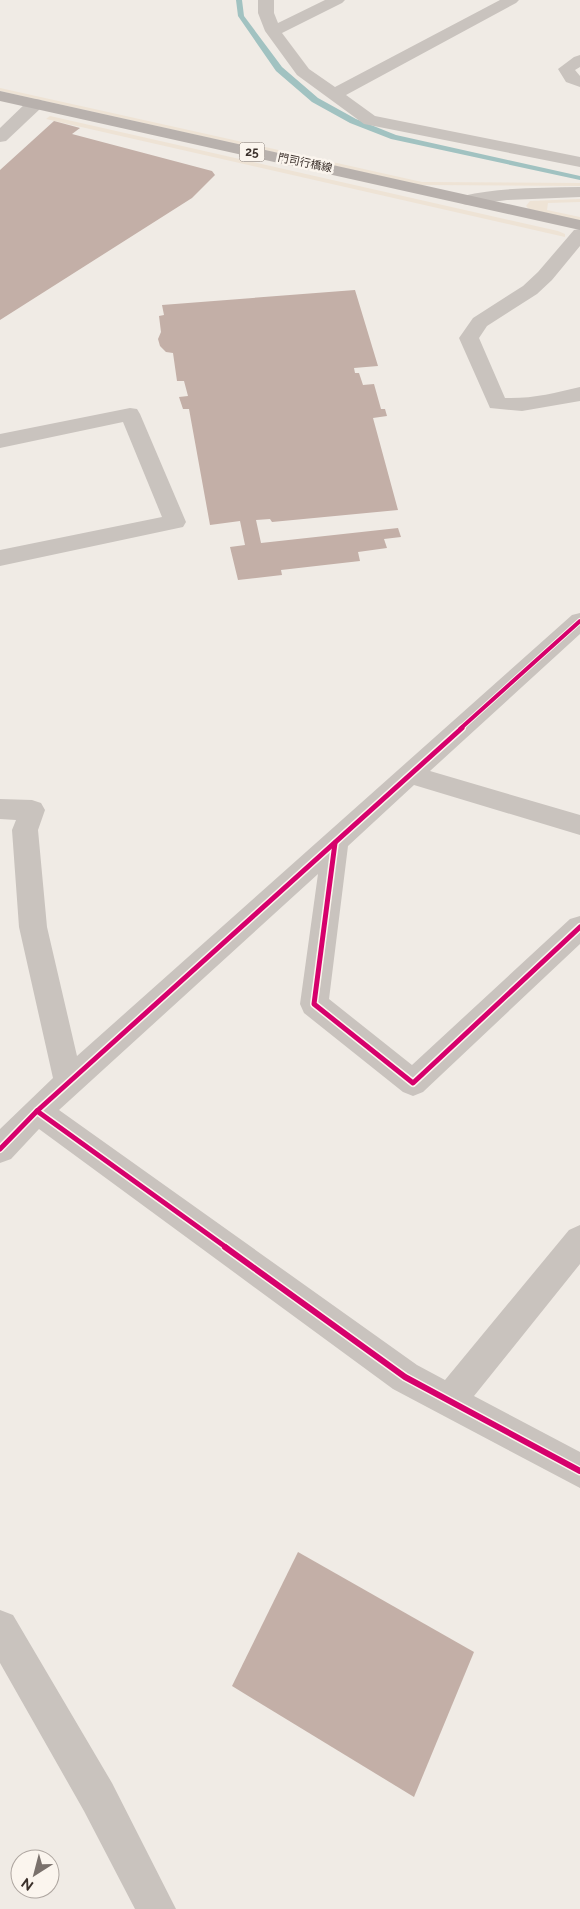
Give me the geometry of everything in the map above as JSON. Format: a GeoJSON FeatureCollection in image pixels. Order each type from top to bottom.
{"type":"FeatureCollection","features":[{"type":"Feature","properties":{"kind":"main road","name":"門司行橋線"},"geometry":{"type":"LineString","coordinates":[[0,96],[580,225]]}},
{"type":"Feature","properties":{"kind":"street"},"geometry":{"type":"LineString","coordinates":[[266,0],[266,13],[273,31],[303,72],[370,120],[580,162]]}},
{"type":"Feature","properties":{"kind":"street"},"geometry":{"type":"LineString","coordinates":[[273,31],[337,0]]}},
{"type":"Feature","properties":{"kind":"street"},"geometry":{"type":"LineString","coordinates":[[335,94],[511,0]]}},
{"type":"Feature","properties":{"kind":"street"},"geometry":{"type":"LineString","coordinates":[[580,60],[566,69],[572,79],[580,82]]}},
{"type":"Feature","properties":{"kind":"street"},"geometry":{"type":"LineString","coordinates":[[0,136],[35,104]]}},
{"type":"Feature","properties":{"kind":"street"},"geometry":{"type":"LineString","coordinates":[[469,200],[507,195],[580,192]]}},
{"type":"Feature","properties":{"kind":"street"},"geometry":{"type":"LineString","coordinates":[[580,234],[545,276],[530,290],[480,322],[469,338],[497,404],[522,405],[575,396],[580,393]]}},
{"type":"Feature","properties":{"kind":"street"},"geometry":{"type":"LineString","coordinates":[[0,441],[130,414],[175,522],[0,558]]}},
{"type":"Feature","properties":{"kind":"street"},"geometry":{"type":"LineString","coordinates":[[0,1149],[37,1111],[412,775],[580,621]]}},
{"type":"Feature","properties":{"kind":"street"},"geometry":{"type":"LineString","coordinates":[[412,775],[580,824]]}},
{"type":"Feature","properties":{"kind":"street"},"geometry":{"type":"LineString","coordinates":[[0,809],[32,810],[25,830],[33,927],[69,1082]]}},
{"type":"Feature","properties":{"kind":"street"},"geometry":{"type":"LineString","coordinates":[[335,843],[314,1004],[413,1083],[580,927]]}},
{"type":"Feature","properties":{"kind":"street"},"geometry":{"type":"LineString","coordinates":[[37,1111],[405,1377],[580,1471]]}},
{"type":"Feature","properties":{"kind":"street"},"geometry":{"type":"LineString","coordinates":[[449,1401],[580,1240]]}},
{"type":"Feature","properties":{"kind":"street"},"geometry":{"type":"LineString","coordinates":[[0,1628],[98,1797],[156,1909]]}},
{"type":"Feature","properties":{"kind":"shaded area"},"geometry":{"type":"Polygon","coordinates":[[[0,88],[422,182],[580,183],[580,186],[420,185],[0,91],[0,88]]]}},
{"type":"Feature","properties":{"kind":"shaded area"},"geometry":{"type":"Polygon","coordinates":[[[50,116],[558,231],[565,234],[565,237],[46,119],[50,116]]]}},
{"type":"Feature","properties":{"kind":"shaded area"},"geometry":{"type":"Polygon","coordinates":[[[580,199],[580,202],[548,203],[547,210],[580,217],[580,221],[529,209],[526,206],[530,201],[580,199]]]}},
{"type":"Feature","properties":{"kind":"building"},"geometry":{"type":"Polygon","coordinates":[[[54,121],[80,128],[72,134],[212,171],[215,175],[192,198],[0,320],[0,170],[54,121]]]}},
{"type":"Feature","properties":{"kind":"building"},"geometry":{"type":"Polygon","coordinates":[[[355,290],[378,366],[354,368],[355,373],[359,373],[363,385],[374,384],[381,409],[385,409],[387,416],[373,418],[398,510],[272,522],[270,519],[256,520],[261,543],[398,528],[401,537],[384,539],[387,548],[358,552],[360,561],[281,570],[282,575],[238,580],[230,547],[245,545],[240,521],[210,525],[189,409],[183,409],[179,397],[188,396],[184,381],[177,381],[173,353],[166,352],[160,346],[158,339],[161,332],[159,316],[164,315],[162,305],[355,290]]]}},
{"type":"Feature","properties":{"kind":"building"},"geometry":{"type":"Polygon","coordinates":[[[298,1552],[474,1652],[414,1797],[232,1686],[298,1552]]]}},
{"type":"Feature","properties":{"kind":"waterway"},"geometry":{"type":"LineString","coordinates":[[239,0],[241,16],[279,69],[315,100],[353,121],[394,137],[580,178]]}},
{"type":"Feature","properties":{"kind":"cycle path"},"geometry":{"type":"LineString","coordinates":[[0,1149],[37,1111],[580,621]]}},
{"type":"Feature","properties":{"kind":"cycle path"},"geometry":{"type":"LineString","coordinates":[[335,843],[314,1004],[413,1083],[580,927]]}},
{"type":"Feature","properties":{"kind":"cycle path"},"geometry":{"type":"LineString","coordinates":[[37,1111],[405,1377],[580,1471]]}}]}
